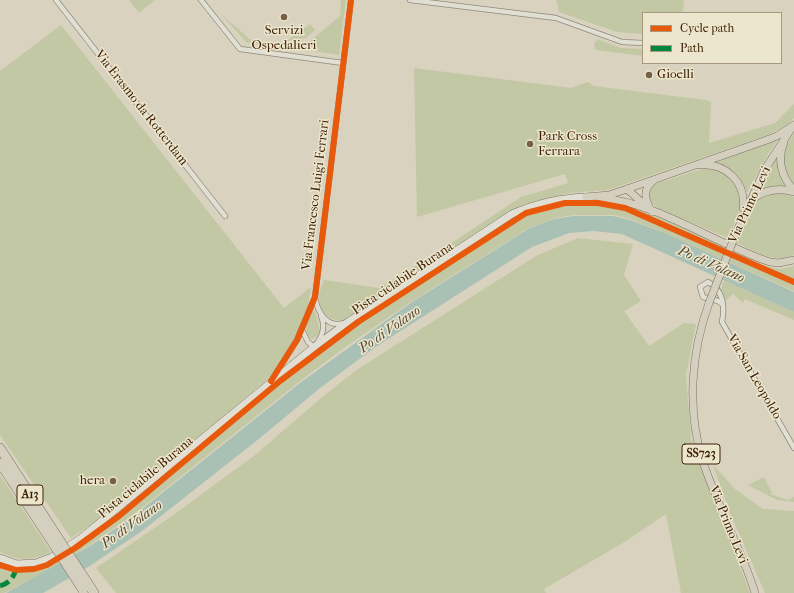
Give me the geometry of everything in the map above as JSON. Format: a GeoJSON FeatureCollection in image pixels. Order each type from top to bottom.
{"type":"FeatureCollection","features":[{"type":"Feature","properties":{"kind":"highway","name":"A13"},"geometry":{"type":"LineString","coordinates":[[0,448],[87,590]]}},
{"type":"Feature","properties":{"kind":"highway","name":"A13"},"geometry":{"type":"LineString","coordinates":[[0,463],[57,543]]}},
{"type":"Feature","properties":{"kind":"main road"},"geometry":{"type":"LineString","coordinates":[[0,558],[16,564],[30,564],[44,560],[62,551],[103,521],[314,347],[348,322],[512,214],[531,205],[546,201],[609,195],[764,141],[792,127]]}},
{"type":"Feature","properties":{"kind":"main road"},"geometry":{"type":"LineString","coordinates":[[792,127],[782,149],[781,162],[783,174],[794,191]]}},
{"type":"Feature","properties":{"kind":"main road","name":"Via Primo Levi"},"geometry":{"type":"LineString","coordinates":[[755,591],[707,474],[695,429],[693,399],[694,367],[700,332],[709,303],[741,220],[765,169],[792,127]]}},
{"type":"Feature","properties":{"kind":"main road"},"geometry":{"type":"LineString","coordinates":[[686,168],[699,165],[714,165],[722,168],[733,176],[743,194],[741,220]]}},
{"type":"Feature","properties":{"kind":"main road"},"geometry":{"type":"LineString","coordinates":[[653,212],[646,201],[645,196],[648,186],[655,179]]}},
{"type":"Feature","properties":{"kind":"main road"},"geometry":{"type":"LineString","coordinates":[[627,189],[653,212]]}},
{"type":"Feature","properties":{"kind":"main road"},"geometry":{"type":"LineString","coordinates":[[749,202],[768,190],[776,189],[794,191]]}},
{"type":"Feature","properties":{"kind":"main road"},"geometry":{"type":"LineString","coordinates":[[586,197],[604,198],[653,212],[760,259],[779,263],[794,260]]}},
{"type":"Feature","properties":{"kind":"street","name":"Via Erasmo da Rotterdam"},"geometry":{"type":"LineString","coordinates":[[56,0],[225,216]]}},
{"type":"Feature","properties":{"kind":"street"},"geometry":{"type":"LineString","coordinates":[[201,0],[240,49],[344,63]]}},
{"type":"Feature","properties":{"kind":"street","name":"Via Francesco Luigi Ferrari"},"geometry":{"type":"LineString","coordinates":[[271,381],[287,358],[302,330],[315,297],[351,0]]}},
{"type":"Feature","properties":{"kind":"street"},"geometry":{"type":"LineString","coordinates":[[410,0],[556,18],[622,42],[642,43]]}},
{"type":"Feature","properties":{"kind":"street","name":"Via San Leopoldo"},"geometry":{"type":"LineString","coordinates":[[723,305],[718,301],[703,297],[700,287],[708,282],[720,293],[725,309],[722,322],[794,448]]}},
{"type":"Feature","properties":{"kind":"street","name":"Via Francesco Luigi Ferrari"},"geometry":{"type":"LineString","coordinates":[[314,347],[323,332],[324,326],[315,297]]}},
{"type":"Feature","properties":{"kind":"street"},"geometry":{"type":"LineString","coordinates":[[321,316],[336,324],[348,322]]}},
{"type":"Feature","properties":{"kind":"street"},"geometry":{"type":"LineString","coordinates":[[302,330],[308,342],[314,347]]}},
{"type":"Feature","properties":{"kind":"green space"},"geometry":{"type":"Polygon","coordinates":[[[129,0],[155,0],[139,13],[129,0]]]}},
{"type":"Feature","properties":{"kind":"green space"},"geometry":{"type":"Polygon","coordinates":[[[341,0],[346,0],[339,55],[307,50],[308,43],[340,16],[341,0]]]}},
{"type":"Feature","properties":{"kind":"green space"},"geometry":{"type":"Polygon","coordinates":[[[556,0],[684,0],[683,12],[642,12],[642,34],[617,32],[559,12],[556,0]]]}},
{"type":"Feature","properties":{"kind":"green space"},"geometry":{"type":"Polygon","coordinates":[[[220,13],[254,43],[258,40],[262,43],[302,49],[301,50],[246,42],[220,13]]]}},
{"type":"Feature","properties":{"kind":"green space"},"geometry":{"type":"Polygon","coordinates":[[[310,24],[315,30],[306,38],[287,41],[310,24]]]}},
{"type":"Feature","properties":{"kind":"green space"},"geometry":{"type":"Polygon","coordinates":[[[61,25],[284,308],[311,287],[308,306],[293,343],[269,378],[96,521],[71,538],[0,435],[0,71],[61,25]]]}},
{"type":"Feature","properties":{"kind":"green space"},"geometry":{"type":"Polygon","coordinates":[[[597,39],[621,48],[642,49],[642,56],[596,50],[594,44],[597,39]]]}},
{"type":"Feature","properties":{"kind":"green space","name":"Park Cross Ferrara"},"geometry":{"type":"Polygon","coordinates":[[[414,68],[571,88],[588,82],[594,86],[705,100],[711,102],[709,143],[775,123],[794,104],[794,118],[786,126],[768,135],[608,190],[569,193],[522,205],[347,319],[332,319],[321,309],[319,298],[324,280],[379,288],[438,252],[521,197],[568,183],[565,174],[417,217],[414,68]]]}},
{"type":"Feature","properties":{"kind":"green space"},"geometry":{"type":"Polygon","coordinates":[[[794,133],[794,184],[786,172],[784,159],[787,146],[794,133]]]}},
{"type":"Feature","properties":{"kind":"green space"},"geometry":{"type":"Polygon","coordinates":[[[780,136],[768,154],[747,193],[741,182],[733,173],[712,162],[780,136]]]}},
{"type":"Feature","properties":{"kind":"green space"},"geometry":{"type":"Polygon","coordinates":[[[778,155],[779,171],[791,189],[757,194],[778,155]]]}},
{"type":"Feature","properties":{"kind":"green space"},"geometry":{"type":"Polygon","coordinates":[[[705,168],[720,171],[726,174],[732,179],[739,191],[740,206],[737,218],[728,238],[657,208],[649,200],[649,189],[655,184],[705,168]]]}},
{"type":"Feature","properties":{"kind":"green space"},"geometry":{"type":"Polygon","coordinates":[[[773,193],[782,193],[794,197],[794,255],[787,257],[772,257],[758,253],[737,243],[752,205],[755,201],[773,193]]]}},
{"type":"Feature","properties":{"kind":"green space"},"geometry":{"type":"Polygon","coordinates":[[[584,201],[609,203],[656,216],[769,267],[781,269],[794,266],[794,291],[630,219],[614,215],[574,215],[555,218],[529,228],[412,301],[344,348],[300,381],[129,518],[88,546],[47,571],[4,593],[0,593],[0,568],[13,572],[14,567],[28,568],[46,563],[73,547],[116,515],[313,352],[352,324],[504,224],[529,211],[544,206],[584,201]]]}},
{"type":"Feature","properties":{"kind":"green space"},"geometry":{"type":"Polygon","coordinates":[[[578,238],[633,244],[624,275],[641,301],[624,311],[649,346],[684,323],[696,324],[686,375],[691,439],[750,593],[681,593],[666,514],[626,541],[544,589],[546,593],[116,593],[96,568],[172,516],[255,455],[327,393],[358,369],[536,256],[578,238]]]}},
{"type":"Feature","properties":{"kind":"green space"},"geometry":{"type":"Polygon","coordinates":[[[724,280],[794,312],[794,320],[745,299],[743,303],[733,294],[727,300],[724,299],[721,290],[724,280]]]}},
{"type":"Feature","properties":{"kind":"green space"},"geometry":{"type":"Polygon","coordinates":[[[314,308],[320,330],[317,336],[312,339],[308,336],[306,328],[314,308]]]}},
{"type":"Feature","properties":{"kind":"green space"},"geometry":{"type":"Polygon","coordinates":[[[713,465],[735,489],[763,509],[794,511],[794,593],[765,593],[730,513],[713,465]]]}},
{"type":"Feature","properties":{"kind":"green space"},"geometry":{"type":"Polygon","coordinates":[[[0,475],[51,552],[38,557],[26,559],[13,557],[0,552],[0,475]]]}},
{"type":"Feature","properties":{"kind":"green space"},"geometry":{"type":"Polygon","coordinates":[[[764,477],[772,493],[770,494],[788,500],[794,497],[794,502],[777,500],[748,485],[764,477]]]}},
{"type":"Feature","properties":{"kind":"water","name":"Po di Volano"},"geometry":{"type":"Polygon","coordinates":[[[574,216],[613,216],[630,220],[667,234],[794,292],[794,312],[622,234],[594,231],[569,233],[532,247],[377,346],[320,388],[260,438],[142,531],[88,567],[43,593],[6,593],[90,546],[131,518],[300,383],[412,302],[530,228],[554,219],[574,216]]]}},
{"type":"Feature","properties":{"kind":"marked path"},"geometry":{"type":"LineString","coordinates":[[0,586],[12,578],[17,564]]}},
{"type":"Feature","properties":{"kind":"cycle path"},"geometry":{"type":"LineString","coordinates":[[271,381],[297,340],[315,297],[351,0]]}},
{"type":"Feature","properties":{"kind":"cycle path","name":"Pista ciclabile Burana"},"geometry":{"type":"LineString","coordinates":[[0,565],[16,570],[34,569],[47,565],[75,548],[119,516],[280,381],[358,322],[526,213],[565,203],[598,203],[625,208],[794,282]]}},
{"type":"Feature","properties":{"kind":"place","name":"Servizi Ospedalieri"},"geometry":{"type":"Point","coordinates":[284,17]}},
{"type":"Feature","properties":{"kind":"place","name":"Gioelli"},"geometry":{"type":"Point","coordinates":[649,75]}},
{"type":"Feature","properties":{"kind":"place","name":"Park Cross Ferrara"},"geometry":{"type":"Point","coordinates":[530,144]}},
{"type":"Feature","properties":{"kind":"place","name":"hera"},"geometry":{"type":"Point","coordinates":[113,481]}}]}
